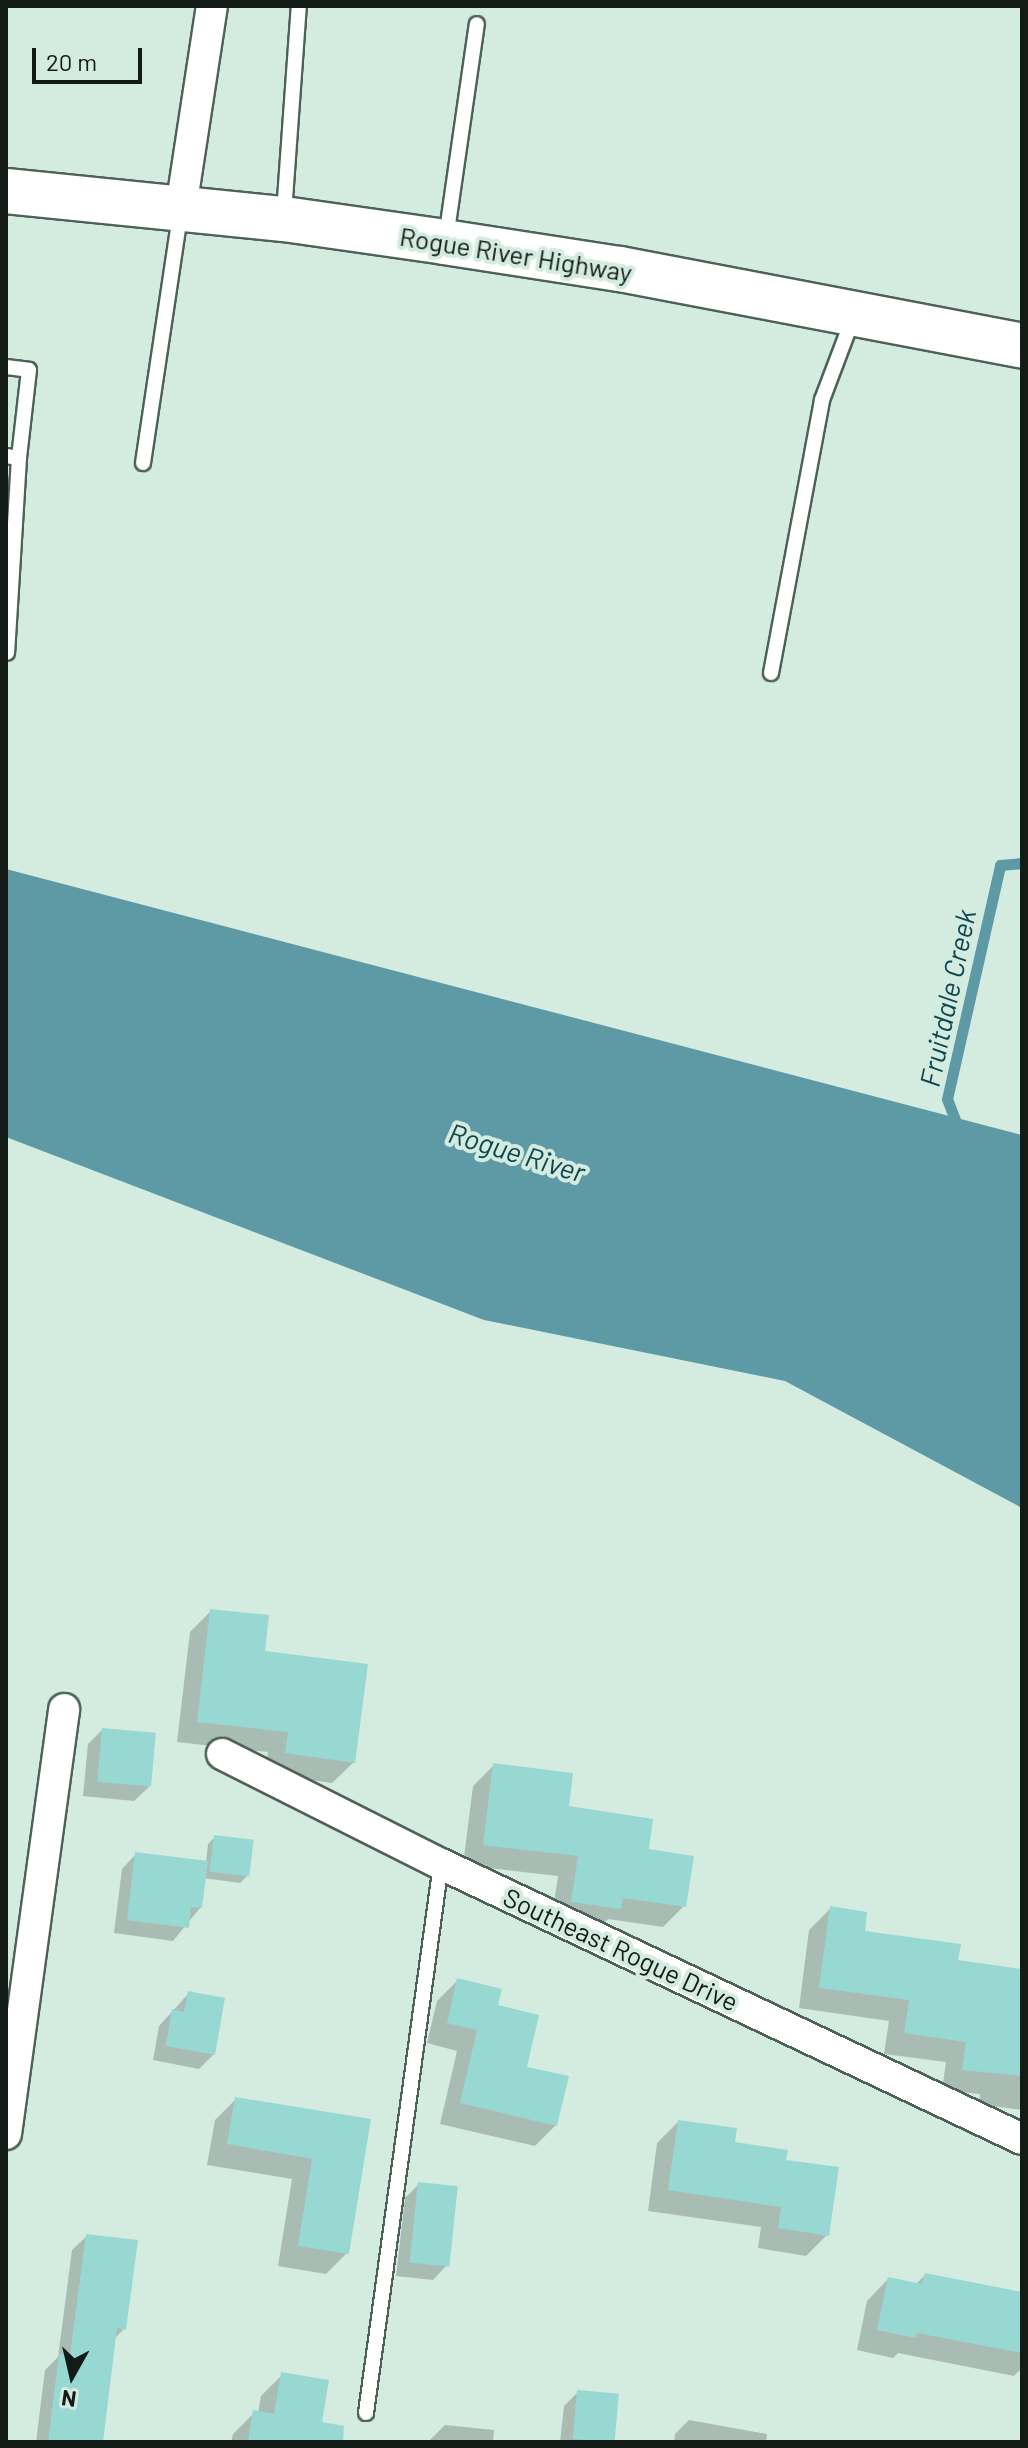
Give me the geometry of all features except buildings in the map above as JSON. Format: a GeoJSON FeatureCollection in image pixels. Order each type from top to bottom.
{"type":"FeatureCollection","features":[{"type":"Feature","properties":{"kind":"main road","name":"Rogue River Highway"},"geometry":{"type":"LineString","coordinates":[[6,191],[284,219],[445,242],[620,269],[1022,346]]}},
{"type":"Feature","properties":{"kind":"street"},"geometry":{"type":"LineString","coordinates":[[181,208],[212,6]]}},
{"type":"Feature","properties":{"kind":"street"},"geometry":{"type":"LineString","coordinates":[[6,2134],[64,1709]]}},
{"type":"Feature","properties":{"kind":"street","name":"Southeast Rogue Drive"},"geometry":{"type":"LineString","coordinates":[[222,1754],[441,1864],[1022,2139]]}},
{"type":"Feature","properties":{"kind":"lane"},"geometry":{"type":"LineString","coordinates":[[284,219],[299,6]]}},
{"type":"Feature","properties":{"kind":"lane"},"geometry":{"type":"LineString","coordinates":[[445,242],[477,24]]}},
{"type":"Feature","properties":{"kind":"lane"},"geometry":{"type":"LineString","coordinates":[[143,463],[181,208]]}},
{"type":"Feature","properties":{"kind":"lane"},"geometry":{"type":"LineString","coordinates":[[771,673],[822,400],[854,314]]}},
{"type":"Feature","properties":{"kind":"lane"},"geometry":{"type":"LineString","coordinates":[[6,367],[29,370],[13,457],[7,653]]}},
{"type":"Feature","properties":{"kind":"lane"},"geometry":{"type":"LineString","coordinates":[[366,2413],[441,1864]]}},
{"type":"Feature","properties":{"kind":"water","name":"Rogue River"},"geometry":{"type":"Polygon","coordinates":[[[6,869],[1022,1135],[1022,1508],[785,1381],[484,1320],[6,1137],[6,869]]]}},
{"type":"Feature","properties":{"kind":"waterway","name":"Fruitdale Creek"},"geometry":{"type":"LineString","coordinates":[[959,1130],[947,1099],[1000,865],[1022,863]]}}]}
